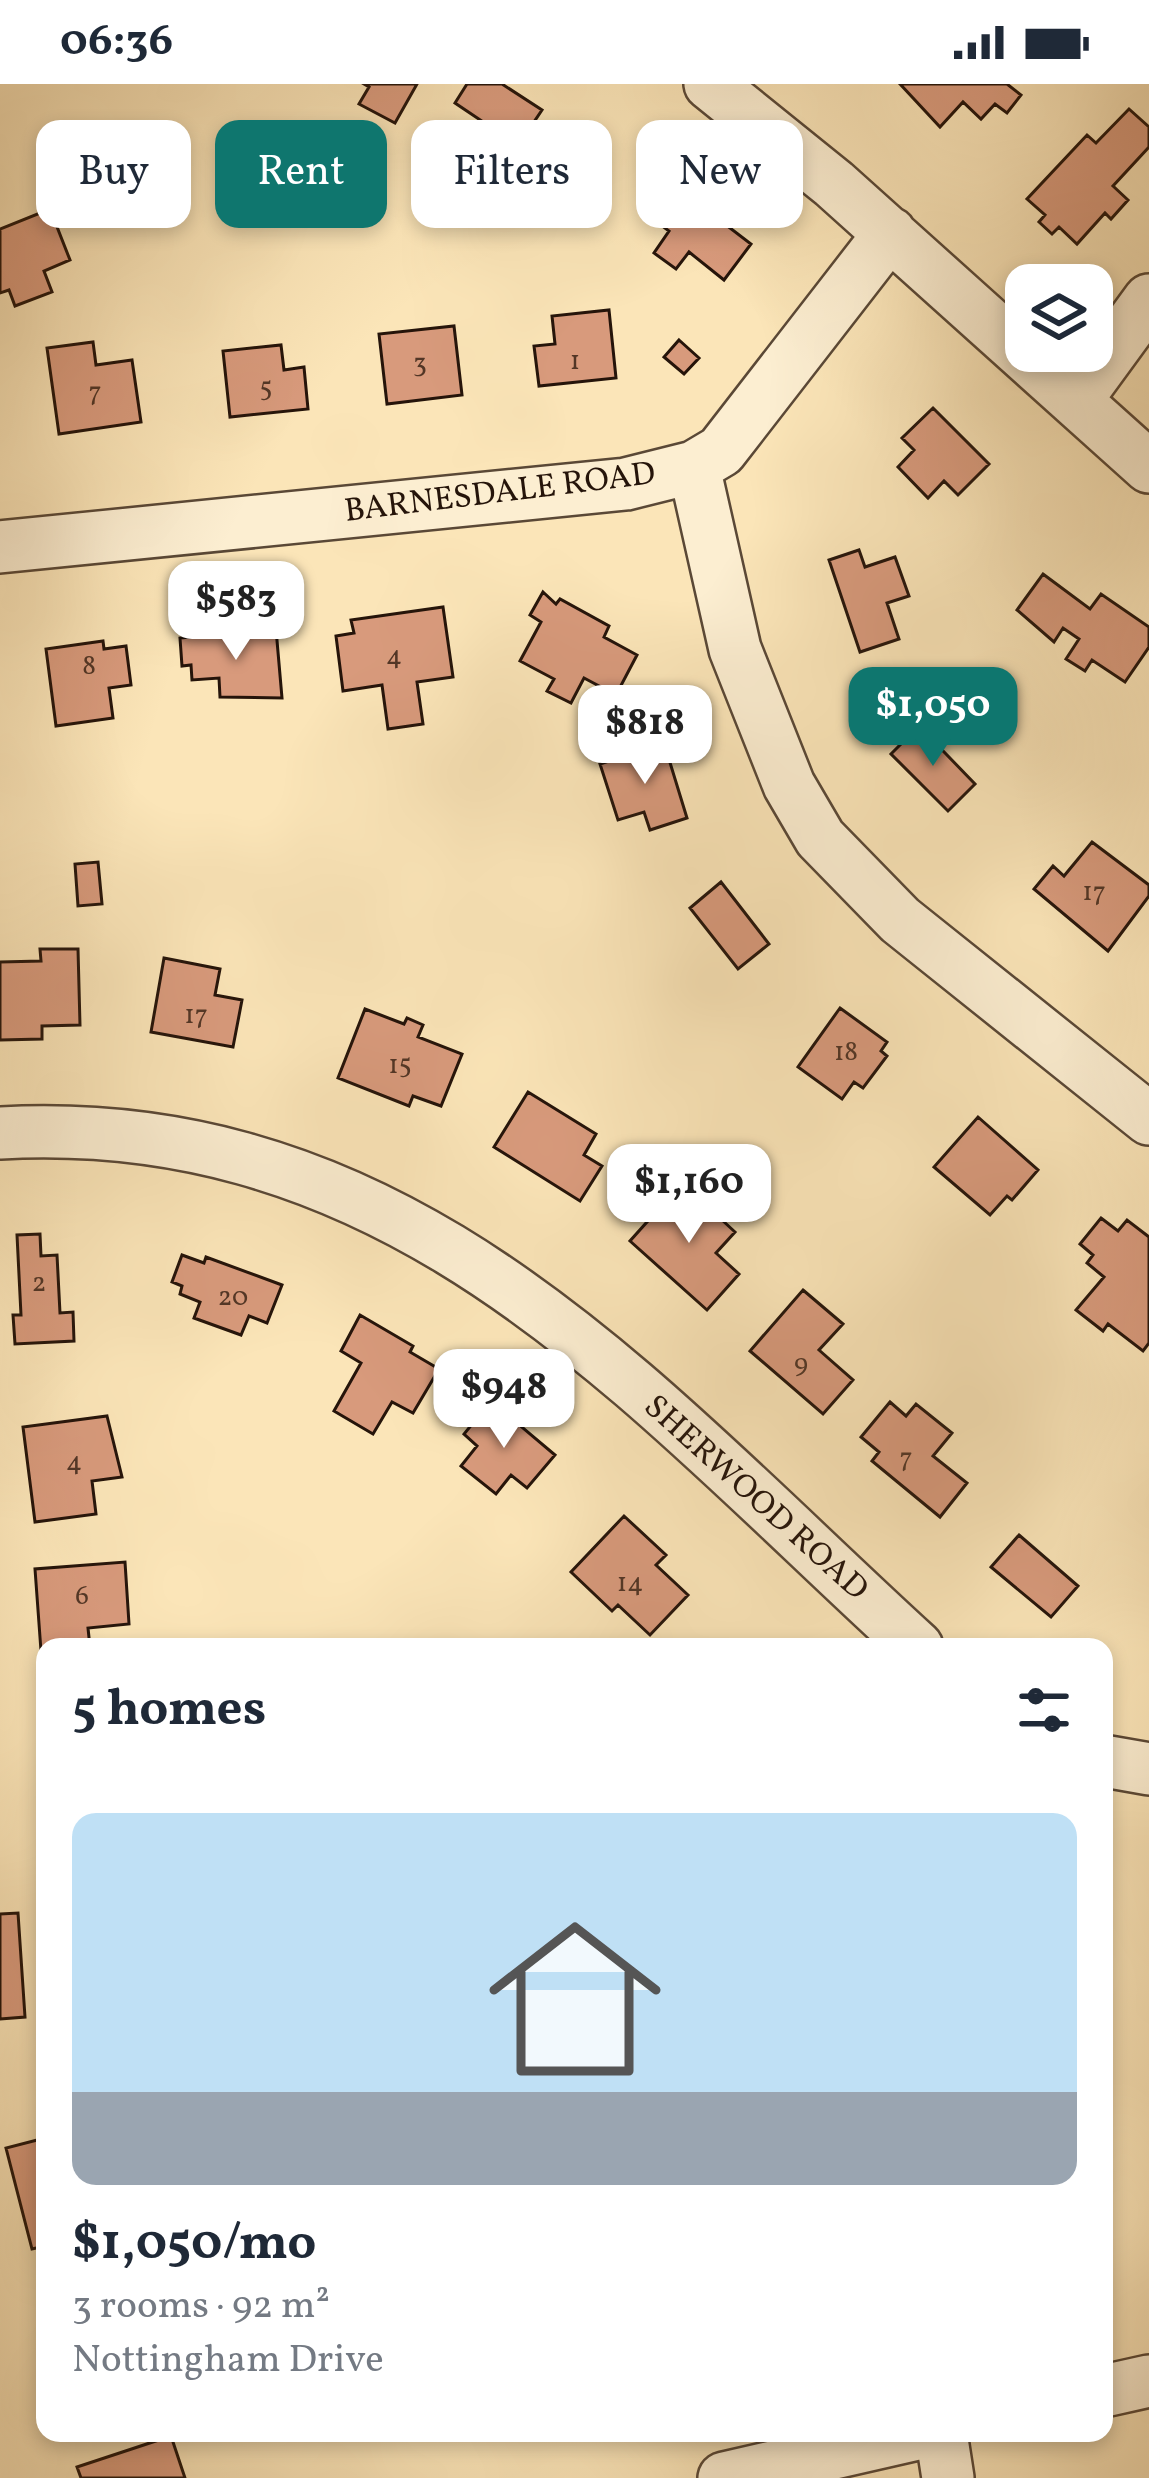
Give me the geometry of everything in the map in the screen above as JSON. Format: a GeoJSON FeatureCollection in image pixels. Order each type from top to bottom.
{"type":"FeatureCollection","features":[{"type":"Feature","properties":{"kind":"street"},"geometry":{"type":"LineString","coordinates":[[710,84],[890,233],[1149,466]]}},
{"type":"Feature","properties":{"kind":"street","name":"BARNESDALE ROAD"},"geometry":{"type":"LineString","coordinates":[[0,547],[626,484],[694,467],[738,434],[890,233]]}},
{"type":"Feature","properties":{"kind":"street"},"geometry":{"type":"LineString","coordinates":[[1076,400],[1149,300]]}},
{"type":"Feature","properties":{"kind":"street"},"geometry":{"type":"LineString","coordinates":[[694,467],[735,649],[789,785],[820,838],[900,920],[1149,1119]]}},
{"type":"Feature","properties":{"kind":"street","name":"SHERWOOD ROAD"},"geometry":{"type":"LineString","coordinates":[[0,1133],[89,1131],[190,1144],[318,1183],[418,1226],[504,1280],[573,1334],[907,1638]]}},
{"type":"Feature","properties":{"kind":"street"},"geometry":{"type":"LineString","coordinates":[[1113,1763],[1149,1769]]}},
{"type":"Feature","properties":{"kind":"street"},"geometry":{"type":"LineString","coordinates":[[1113,2389],[1149,2380]]}},
{"type":"Feature","properties":{"kind":"street"},"geometry":{"type":"LineString","coordinates":[[724,2478],[843,2442]]}},
{"type":"Feature","properties":{"kind":"street"},"geometry":{"type":"LineString","coordinates":[[942,2442],[948,2478]]}},
{"type":"Feature","properties":{"kind":"building"},"geometry":{"type":"Polygon","coordinates":[[[364,84],[417,84],[395,123],[359,104],[369,87],[364,84]]]}},
{"type":"Feature","properties":{"kind":"building"},"geometry":{"type":"Polygon","coordinates":[[[467,84],[502,84],[542,110],[535,120],[480,120],[455,103],[467,84]]]}},
{"type":"Feature","properties":{"kind":"building"},"geometry":{"type":"Polygon","coordinates":[[[900,84],[1007,84],[1021,95],[1007,113],[995,104],[981,119],[963,102],[940,127],[900,84]]]}},
{"type":"Feature","properties":{"kind":"building"},"geometry":{"type":"Polygon","coordinates":[[[1129,109],[1149,127],[1149,147],[1113,186],[1128,200],[1111,219],[1105,213],[1077,244],[1059,227],[1052,234],[1039,222],[1045,215],[1027,199],[1087,135],[1096,143],[1129,109]]]}},
{"type":"Feature","properties":{"kind":"building"},"geometry":{"type":"Polygon","coordinates":[[[36,215],[36,228],[57,228],[70,260],[44,271],[52,292],[15,306],[9,290],[0,293],[0,229],[36,215]]]}},
{"type":"Feature","properties":{"kind":"building"},"geometry":{"type":"Polygon","coordinates":[[[665,228],[730,228],[751,244],[724,280],[689,252],[676,269],[654,253],[669,231],[665,228]]]}},
{"type":"Feature","properties":{"kind":"building"},"geometry":{"type":"Polygon","coordinates":[[[609,310],[616,378],[539,386],[534,346],[555,344],[552,316],[609,310]]]}},
{"type":"Feature","properties":{"kind":"building"},"geometry":{"type":"Polygon","coordinates":[[[454,326],[462,395],[387,404],[379,334],[454,326]]]}},
{"type":"Feature","properties":{"kind":"building"},"geometry":{"type":"Polygon","coordinates":[[[679,340],[699,358],[684,374],[664,357],[679,340]]]}},
{"type":"Feature","properties":{"kind":"building"},"geometry":{"type":"Polygon","coordinates":[[[93,342],[96,365],[132,360],[141,422],[59,434],[47,348],[93,342]]]}},
{"type":"Feature","properties":{"kind":"building"},"geometry":{"type":"Polygon","coordinates":[[[281,345],[284,370],[304,367],[308,409],[230,417],[223,351],[281,345]]]}},
{"type":"Feature","properties":{"kind":"building"},"geometry":{"type":"Polygon","coordinates":[[[933,408],[989,464],[958,495],[944,481],[928,498],[898,467],[914,450],[902,438],[933,408]]]}},
{"type":"Feature","properties":{"kind":"building"},"geometry":{"type":"Polygon","coordinates":[[[859,550],[865,567],[895,557],[909,596],[887,603],[899,639],[860,652],[829,560],[859,550]]]}},
{"type":"Feature","properties":{"kind":"building"},"geometry":{"type":"Polygon","coordinates":[[[1043,574],[1090,609],[1101,594],[1149,627],[1149,647],[1125,682],[1092,660],[1085,671],[1066,659],[1079,639],[1063,628],[1054,642],[1017,610],[1043,574]]]}},
{"type":"Feature","properties":{"kind":"building"},"geometry":{"type":"Polygon","coordinates":[[[543,592],[556,604],[560,599],[609,626],[604,637],[637,655],[616,695],[584,678],[571,703],[547,691],[554,679],[520,661],[541,622],[530,615],[543,592]]]}},
{"type":"Feature","properties":{"kind":"building"},"geometry":{"type":"Polygon","coordinates":[[[443,607],[453,677],[417,682],[423,724],[388,729],[382,685],[343,691],[336,636],[354,633],[351,620],[443,607]]]}},
{"type":"Feature","properties":{"kind":"building"},"geometry":{"type":"Polygon","coordinates":[[[276,629],[282,698],[220,697],[219,678],[192,680],[191,665],[182,666],[180,638],[276,629]]]}},
{"type":"Feature","properties":{"kind":"building"},"geometry":{"type":"Polygon","coordinates":[[[103,641],[104,649],[126,646],[131,685],[109,688],[113,718],[56,726],[46,649],[103,641]]]}},
{"type":"Feature","properties":{"kind":"building"},"geometry":{"type":"Polygon","coordinates":[[[919,726],[975,784],[948,811],[891,754],[919,726]]]}},
{"type":"Feature","properties":{"kind":"building"},"geometry":{"type":"Polygon","coordinates":[[[664,743],[687,818],[650,830],[644,812],[618,820],[600,764],[664,743]]]}},
{"type":"Feature","properties":{"kind":"building"},"geometry":{"type":"Polygon","coordinates":[[[1092,842],[1149,885],[1149,896],[1108,951],[1034,889],[1053,866],[1064,876],[1092,842]]]}},
{"type":"Feature","properties":{"kind":"building"},"geometry":{"type":"Polygon","coordinates":[[[98,862],[102,904],[78,906],[75,864],[98,862]]]}},
{"type":"Feature","properties":{"kind":"building"},"geometry":{"type":"Polygon","coordinates":[[[721,882],[769,944],[738,969],[690,908],[721,882]]]}},
{"type":"Feature","properties":{"kind":"building"},"geometry":{"type":"Polygon","coordinates":[[[40,949],[78,949],[80,1025],[42,1026],[42,1039],[0,1040],[0,962],[41,961],[40,949]]]}},
{"type":"Feature","properties":{"kind":"building"},"geometry":{"type":"Polygon","coordinates":[[[164,958],[220,969],[215,995],[242,1000],[233,1047],[151,1032],[164,958]]]}},
{"type":"Feature","properties":{"kind":"building"},"geometry":{"type":"Polygon","coordinates":[[[840,1008],[887,1042],[881,1051],[887,1056],[863,1088],[854,1082],[842,1099],[798,1067],[840,1008]]]}},
{"type":"Feature","properties":{"kind":"building"},"geometry":{"type":"Polygon","coordinates":[[[365,1009],[404,1024],[407,1018],[423,1025],[418,1037],[462,1054],[441,1106],[413,1096],[409,1106],[338,1078],[365,1009]]]}},
{"type":"Feature","properties":{"kind":"building"},"geometry":{"type":"Polygon","coordinates":[[[528,1092],[596,1134],[584,1155],[602,1166],[580,1201],[494,1147],[528,1092]]]}},
{"type":"Feature","properties":{"kind":"building"},"geometry":{"type":"Polygon","coordinates":[[[978,1117],[1038,1170],[1012,1200],[1007,1196],[990,1215],[934,1167],[978,1117]]]}},
{"type":"Feature","properties":{"kind":"building"},"geometry":{"type":"Polygon","coordinates":[[[682,1183],[735,1232],[716,1253],[739,1274],[707,1310],[630,1241],[682,1183]]]}},
{"type":"Feature","properties":{"kind":"building"},"geometry":{"type":"Polygon","coordinates":[[[1101,1218],[1118,1231],[1127,1220],[1149,1237],[1149,1343],[1143,1351],[1108,1324],[1103,1331],[1076,1310],[1104,1277],[1087,1263],[1093,1255],[1080,1244],[1101,1218]]]}},
{"type":"Feature","properties":{"kind":"building"},"geometry":{"type":"Polygon","coordinates":[[[40,1234],[41,1256],[57,1255],[60,1313],[73,1312],[74,1341],[15,1344],[13,1315],[21,1315],[17,1235],[40,1234]]]}},
{"type":"Feature","properties":{"kind":"building"},"geometry":{"type":"Polygon","coordinates":[[[182,1255],[204,1263],[206,1257],[282,1285],[267,1323],[249,1316],[241,1335],[194,1318],[200,1302],[180,1294],[182,1286],[172,1282],[182,1255]]]}},
{"type":"Feature","properties":{"kind":"building"},"geometry":{"type":"Polygon","coordinates":[[[803,1290],[843,1324],[819,1350],[853,1380],[823,1414],[750,1351],[803,1290]]]}},
{"type":"Feature","properties":{"kind":"building"},"geometry":{"type":"Polygon","coordinates":[[[360,1315],[413,1346],[410,1352],[439,1369],[413,1413],[392,1402],[373,1434],[334,1411],[361,1363],[341,1351],[360,1315]]]}},
{"type":"Feature","properties":{"kind":"building"},"geometry":{"type":"Polygon","coordinates":[[[491,1401],[555,1455],[527,1488],[511,1475],[496,1494],[461,1466],[477,1446],[464,1434],[491,1401]]]}},
{"type":"Feature","properties":{"kind":"building"},"geometry":{"type":"Polygon","coordinates":[[[890,1402],[906,1416],[916,1404],[952,1433],[933,1456],[967,1483],[940,1517],[872,1461],[879,1452],[861,1437],[890,1402]]]}},
{"type":"Feature","properties":{"kind":"building"},"geometry":{"type":"Polygon","coordinates":[[[107,1416],[122,1477],[92,1481],[96,1514],[35,1522],[23,1427],[107,1416]]]}},
{"type":"Feature","properties":{"kind":"building"},"geometry":{"type":"Polygon","coordinates":[[[624,1516],[666,1555],[656,1565],[688,1595],[650,1635],[618,1605],[612,1611],[571,1572],[624,1516]]]}},
{"type":"Feature","properties":{"kind":"building"},"geometry":{"type":"Polygon","coordinates":[[[1019,1535],[1078,1586],[1051,1617],[991,1567],[1019,1535]]]}},
{"type":"Feature","properties":{"kind":"building"},"geometry":{"type":"Polygon","coordinates":[[[125,1562],[129,1624],[88,1628],[89,1638],[40,1638],[35,1569],[125,1562]]]}},
{"type":"Feature","properties":{"kind":"building"},"geometry":{"type":"Polygon","coordinates":[[[18,1913],[25,2017],[0,2019],[0,1914],[18,1913]]]}},
{"type":"Feature","properties":{"kind":"building"},"geometry":{"type":"Polygon","coordinates":[[[36,2140],[36,2248],[32,2249],[6,2148],[36,2140]]]}},
{"type":"Feature","properties":{"kind":"building"},"geometry":{"type":"Polygon","coordinates":[[[153,2442],[173,2442],[185,2478],[81,2478],[77,2467],[153,2442]]]}}]}
